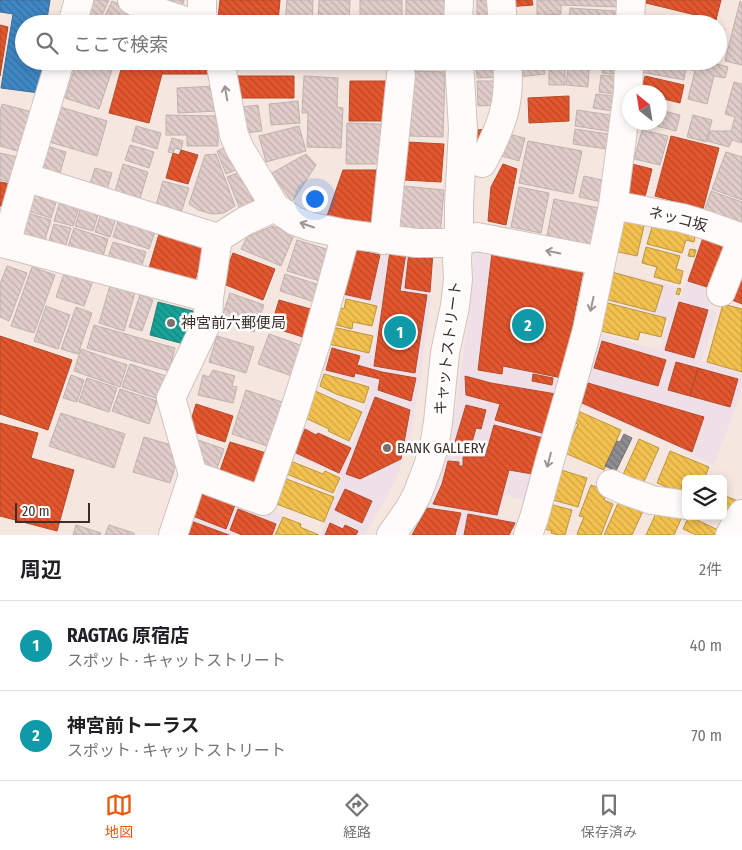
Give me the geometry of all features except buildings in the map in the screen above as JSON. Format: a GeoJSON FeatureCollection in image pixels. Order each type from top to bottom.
{"type":"FeatureCollection","features":[{"type":"Feature","properties":{"kind":"street"},"geometry":{"type":"LineString","coordinates":[[75,15],[79,0]]}},
{"type":"Feature","properties":{"kind":"street"},"geometry":{"type":"LineString","coordinates":[[132,0],[148,9],[167,15]]}},
{"type":"Feature","properties":{"kind":"street"},"geometry":{"type":"LineString","coordinates":[[202,0],[202,15]]}},
{"type":"Feature","properties":{"kind":"street"},"geometry":{"type":"LineString","coordinates":[[458,15],[459,0]]}},
{"type":"Feature","properties":{"kind":"street"},"geometry":{"type":"LineString","coordinates":[[500,0],[502,15]]}},
{"type":"Feature","properties":{"kind":"street"},"geometry":{"type":"LineString","coordinates":[[630,15],[631,0]]}},
{"type":"Feature","properties":{"kind":"street"},"geometry":{"type":"LineString","coordinates":[[57,70],[6,244],[209,298]]}},
{"type":"Feature","properties":{"kind":"street"},"geometry":{"type":"LineString","coordinates":[[222,70],[234,134],[240,149],[275,207],[295,221],[312,227],[346,234],[416,243],[447,243],[477,237],[601,261]]}},
{"type":"Feature","properties":{"kind":"street","name":"キャットストリート"},"geometry":{"type":"LineString","coordinates":[[391,535],[408,511],[417,494],[434,447],[445,353],[457,296],[463,129],[460,70]]}},
{"type":"Feature","properties":{"kind":"street"},"geometry":{"type":"LineString","coordinates":[[482,162],[491,146],[504,114],[508,94],[507,70]]}},
{"type":"Feature","properties":{"kind":"street"},"geometry":{"type":"LineString","coordinates":[[528,535],[587,330],[613,205],[628,92],[629,70]]}},
{"type":"Feature","properties":{"kind":"street"},"geometry":{"type":"LineString","coordinates":[[384,240],[401,75]]}},
{"type":"Feature","properties":{"kind":"street"},"geometry":{"type":"LineString","coordinates":[[25,176],[218,238]]}},
{"type":"Feature","properties":{"kind":"street","name":"ネッコ坂"},"geometry":{"type":"LineString","coordinates":[[613,205],[682,218],[742,239]]}},
{"type":"Feature","properties":{"kind":"street"},"geometry":{"type":"LineString","coordinates":[[173,535],[193,475],[172,398],[208,320],[209,298],[218,238],[245,221],[275,207]]}},
{"type":"Feature","properties":{"kind":"street"},"geometry":{"type":"LineString","coordinates":[[193,475],[264,501],[316,343],[346,234]]}},
{"type":"Feature","properties":{"kind":"street"},"geometry":{"type":"LineString","coordinates":[[721,292],[742,239]]}},
{"type":"Feature","properties":{"kind":"street"},"geometry":{"type":"LineString","coordinates":[[611,484],[652,500],[682,504]]}},
{"type":"Feature","properties":{"kind":"shaded area"},"geometry":{"type":"Polygon","coordinates":[[[705,229],[734,240],[708,308],[717,312],[701,361],[742,373],[742,389],[714,465],[637,429],[572,402],[594,332],[660,350],[669,318],[600,299],[605,269],[677,287],[676,295],[681,297],[705,229]]]}},
{"type":"Feature","properties":{"kind":"shaded area"},"geometry":{"type":"Polygon","coordinates":[[[348,241],[434,250],[431,294],[421,376],[410,438],[399,472],[365,535],[321,535],[342,476],[286,452],[296,423],[352,446],[370,390],[371,385],[314,368],[321,344],[373,355],[381,305],[334,294],[348,241]]]}},
{"type":"Feature","properties":{"kind":"shaded area"},"geometry":{"type":"Polygon","coordinates":[[[475,245],[590,272],[529,502],[505,495],[499,518],[523,522],[519,535],[410,535],[436,485],[449,442],[457,401],[469,313],[475,245]]]}},
{"type":"Feature","properties":{"kind":"shaded area"},"geometry":{"type":"Polygon","coordinates":[[[203,483],[282,515],[274,535],[179,535],[203,483]]]}},
{"type":"Feature","properties":{"kind":"place","name":"神宮前六郵便局"},"geometry":{"type":"Point","coordinates":[171,323]}},
{"type":"Feature","properties":{"kind":"place","name":"神宮前トーラス"},"geometry":{"type":"Point","coordinates":[528,325]}},
{"type":"Feature","properties":{"kind":"place","name":"RAGTAG 原宿店"},"geometry":{"type":"Point","coordinates":[400,332]}},
{"type":"Feature","properties":{"kind":"place","name":"BANK GALLERY"},"geometry":{"type":"Point","coordinates":[387,448]}}]}
